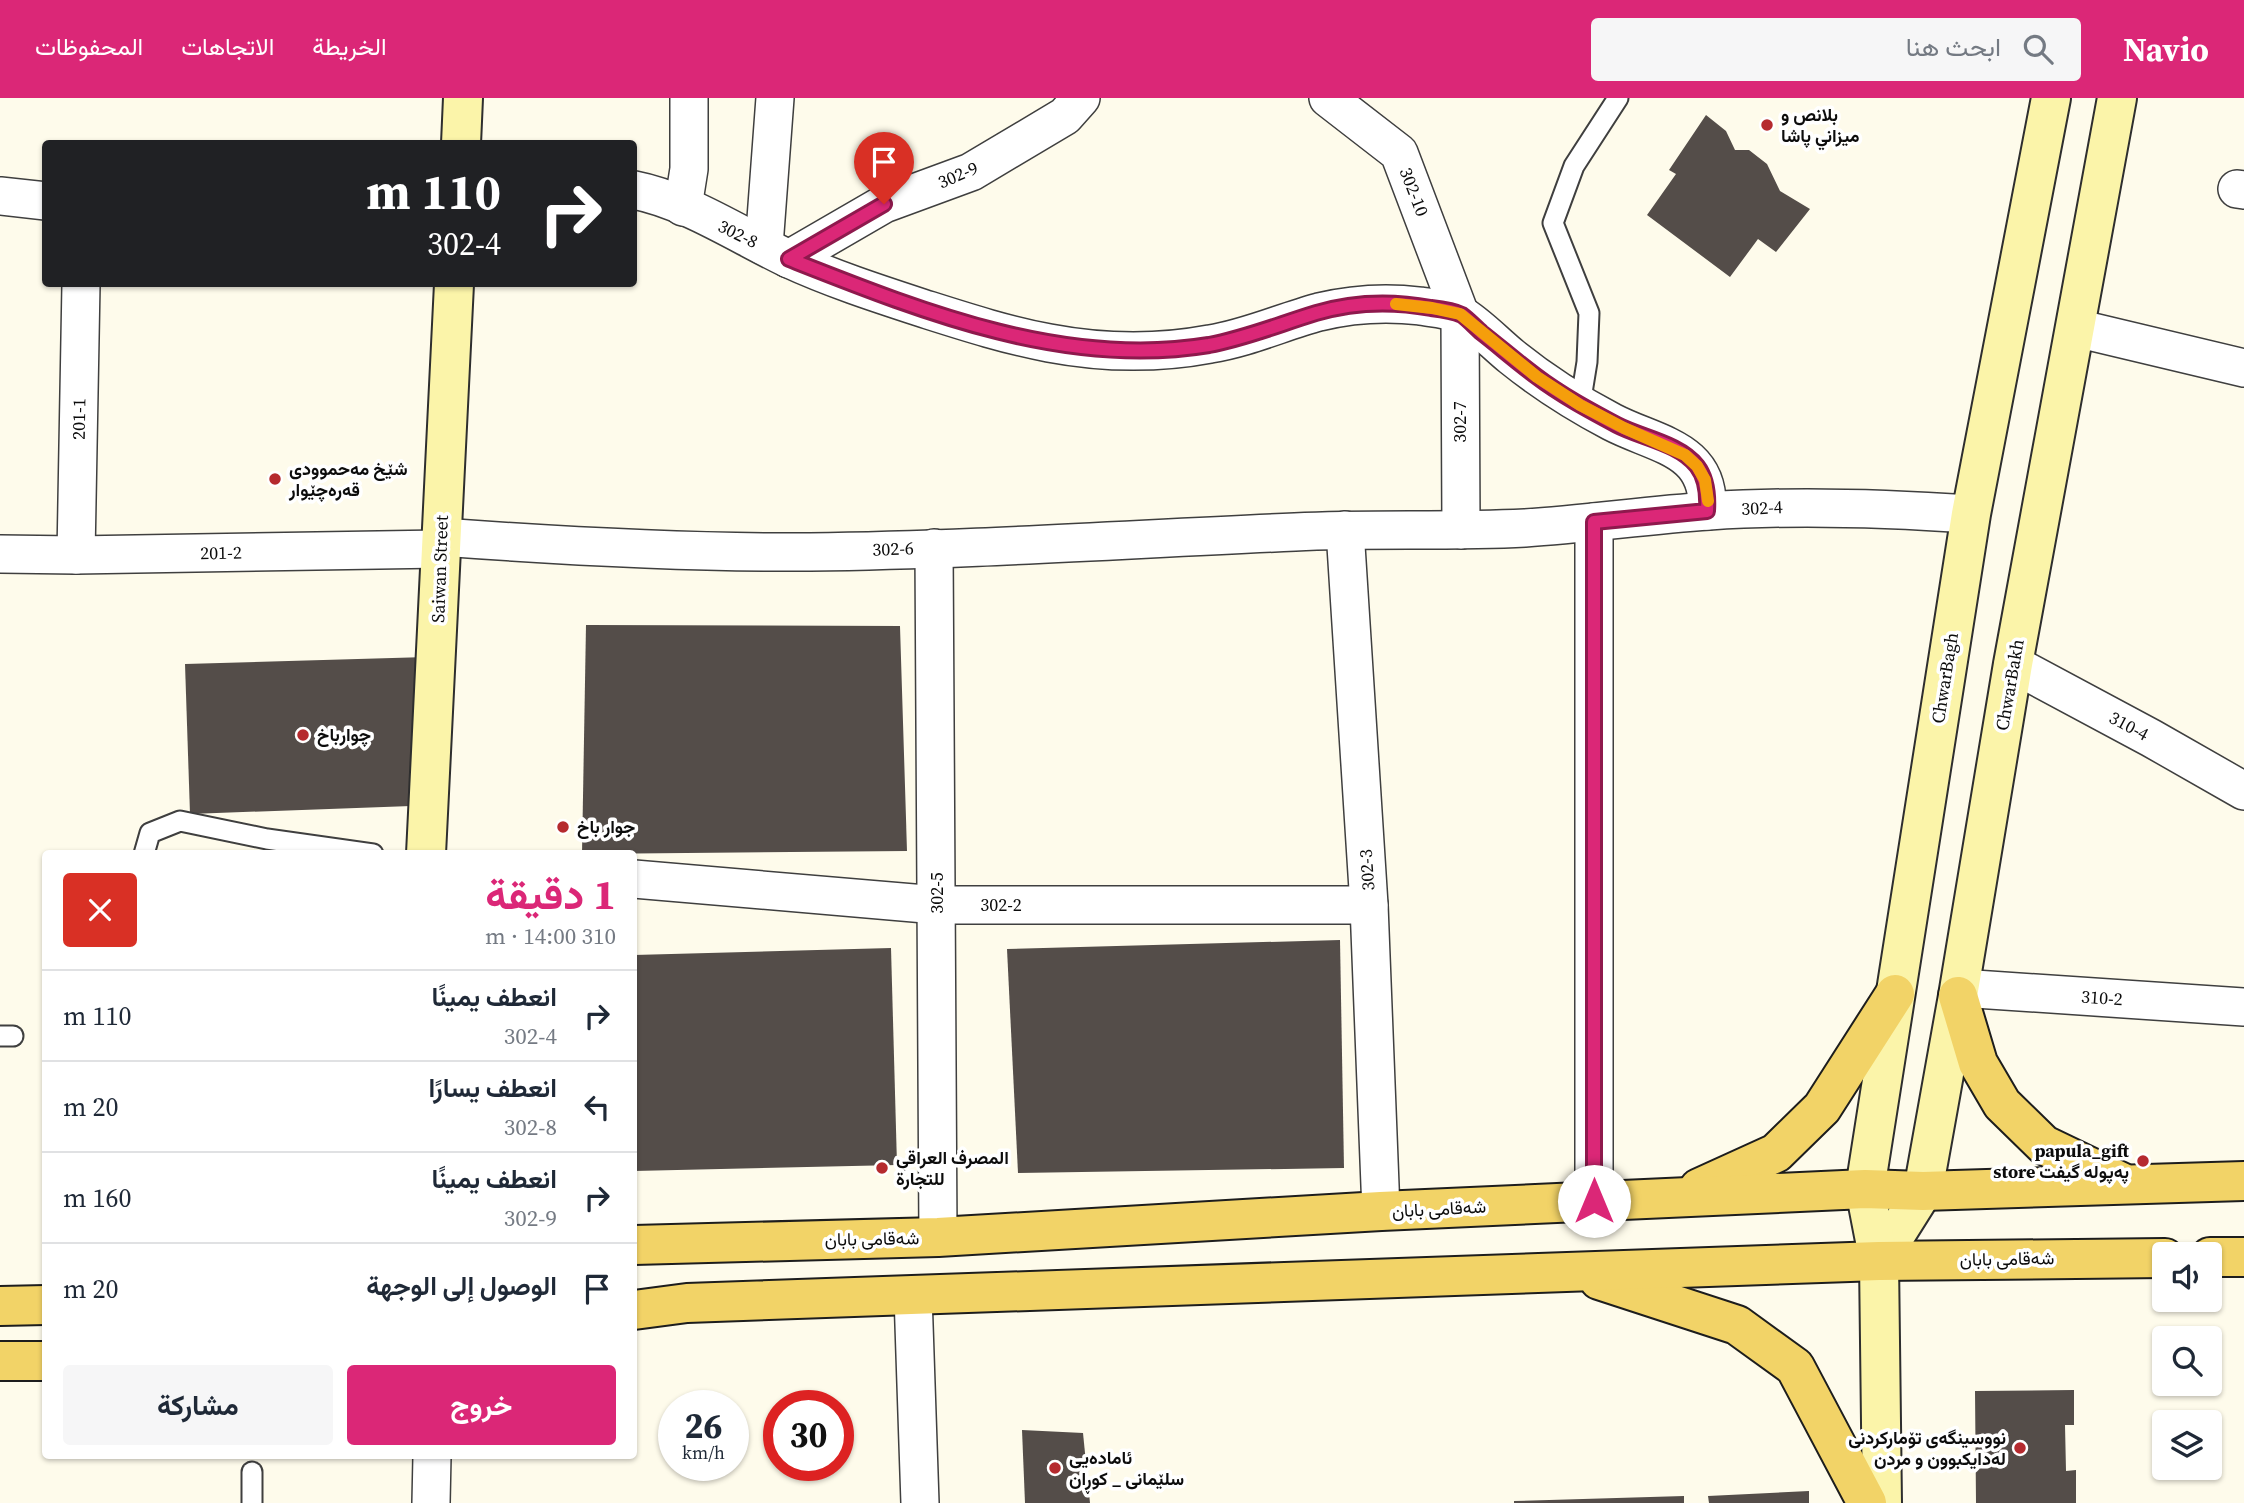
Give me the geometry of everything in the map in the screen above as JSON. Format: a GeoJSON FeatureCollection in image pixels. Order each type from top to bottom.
{"type":"FeatureCollection","features":[{"type":"Feature","properties":{"kind":"main road"},"geometry":{"type":"LineString","coordinates":[[461,140],[463,98]]}},
{"type":"Feature","properties":{"kind":"main road","name":"ChwarBagh"},"geometry":{"type":"LineString","coordinates":[[1882,1503],[1879,1261],[1865,1189],[1971,514],[2051,98]]}},
{"type":"Feature","properties":{"kind":"main road","name":"ChwarBakh"},"geometry":{"type":"LineString","coordinates":[[1879,1261],[1923,1191],[2013,664],[2117,98]]}},
{"type":"Feature","properties":{"kind":"main road","name":"Saiwan Street"},"geometry":{"type":"LineString","coordinates":[[426,850],[454,287]]}},
{"type":"Feature","properties":{"kind":"main road"},"geometry":{"type":"LineString","coordinates":[[1959,992],[1978,1063],[2003,1104],[2044,1144],[2126,1185]]}},
{"type":"Feature","properties":{"kind":"main road"},"geometry":{"type":"LineString","coordinates":[[1676,1197],[1776,1153],[1822,1108],[1895,994]]}},
{"type":"Feature","properties":{"kind":"main road","name":"شەقامی بابان"},"geometry":{"type":"LineString","coordinates":[[637,1245],[939,1237],[1381,1211],[1865,1189],[1923,1191],[2244,1181]]}},
{"type":"Feature","properties":{"kind":"main road"},"geometry":{"type":"LineString","coordinates":[[2222,1257],[2244,1257]]}},
{"type":"Feature","properties":{"kind":"main road","name":"شەقامی بابان"},"geometry":{"type":"LineString","coordinates":[[637,1310],[687,1303],[1879,1261],[2152,1258]]}},
{"type":"Feature","properties":{"kind":"main road"},"geometry":{"type":"LineString","coordinates":[[1573,1272],[1737,1325],[1795,1367],[1867,1503]]}},
{"type":"Feature","properties":{"kind":"main road"},"geometry":{"type":"LineString","coordinates":[[0,1306],[42,1306]]}},
{"type":"Feature","properties":{"kind":"main road"},"geometry":{"type":"LineString","coordinates":[[0,1361],[42,1361]]}},
{"type":"Feature","properties":{"kind":"street"},"geometry":{"type":"LineString","coordinates":[[683,207],[689,169],[689,98]]}},
{"type":"Feature","properties":{"kind":"street"},"geometry":{"type":"LineString","coordinates":[[775,98],[777,252]]}},
{"type":"Feature","properties":{"kind":"street","name":"302-9"},"geometry":{"type":"LineString","coordinates":[[777,252],[884,204],[971,172],[1065,116],[1081,98]]}},
{"type":"Feature","properties":{"kind":"street","name":"302-10"},"geometry":{"type":"LineString","coordinates":[[1328,98],[1399,153],[1460,314]]}},
{"type":"Feature","properties":{"kind":"street","name":"302-8"},"geometry":{"type":"LineString","coordinates":[[637,191],[683,207],[777,252],[873,292],[959,320],[1047,343],[1128,351],[1210,344],[1250,335],[1316,313],[1374,303],[1403,304],[1460,314],[1537,377],[1580,405],[1685,455],[1697,466],[1705,480],[1707,511]]}},
{"type":"Feature","properties":{"kind":"street"},"geometry":{"type":"LineString","coordinates":[[0,196],[42,201]]}},
{"type":"Feature","properties":{"kind":"street","name":"201-1"},"geometry":{"type":"LineString","coordinates":[[76,555],[81,287]]}},
{"type":"Feature","properties":{"kind":"street","name":"302-7"},"geometry":{"type":"LineString","coordinates":[[1460,314],[1461,530]]}},
{"type":"Feature","properties":{"kind":"street"},"geometry":{"type":"LineString","coordinates":[[2076,328],[2244,368]]}},
{"type":"Feature","properties":{"kind":"street","name":"302-4"},"geometry":{"type":"LineString","coordinates":[[1345,530],[1461,530],[1795,507],[1883,508],[1971,514]]}},
{"type":"Feature","properties":{"kind":"street"},"geometry":{"type":"LineString","coordinates":[[1594,522],[1594,1201]]}},
{"type":"Feature","properties":{"kind":"street","name":"302-6"},"geometry":{"type":"LineString","coordinates":[[441,543],[811,552],[1345,530]]}},
{"type":"Feature","properties":{"kind":"street","name":"302-3"},"geometry":{"type":"LineString","coordinates":[[1345,530],[1369,905],[1381,1211]]}},
{"type":"Feature","properties":{"kind":"street","name":"201-2"},"geometry":{"type":"LineString","coordinates":[[0,554],[76,555],[441,543]]}},
{"type":"Feature","properties":{"kind":"street","name":"302-5"},"geometry":{"type":"LineString","coordinates":[[934,548],[939,1237]]}},
{"type":"Feature","properties":{"kind":"street","name":"310-4"},"geometry":{"type":"LineString","coordinates":[[2013,664],[2151,738],[2244,792]]}},
{"type":"Feature","properties":{"kind":"street","name":"302-2"},"geometry":{"type":"LineString","coordinates":[[637,879],[937,905],[1369,905]]}},
{"type":"Feature","properties":{"kind":"street","name":"310-2"},"geometry":{"type":"LineString","coordinates":[[1959,992],[2244,1007]]}},
{"type":"Feature","properties":{"kind":"street"},"geometry":{"type":"LineString","coordinates":[[913,1295],[920,1503]]}},
{"type":"Feature","properties":{"kind":"street"},"geometry":{"type":"LineString","coordinates":[[431,1503],[432,1459]]}},
{"type":"Feature","properties":{"kind":"lane"},"geometry":{"type":"LineString","coordinates":[[1580,405],[1587,362],[1589,313],[1553,223],[1574,166],[1619,98]]}},
{"type":"Feature","properties":{"kind":"lane"},"geometry":{"type":"LineString","coordinates":[[145,850],[150,833],[180,821],[265,847],[311,850]]}},
{"type":"Feature","properties":{"kind":"lane"},"geometry":{"type":"LineString","coordinates":[[252,1472],[252,1503]]}},
{"type":"Feature","properties":{"kind":"building"},"geometry":{"type":"Polygon","coordinates":[[[1706,115],[1726,131],[1735,150],[1749,150],[1767,164],[1780,191],[1810,209],[1776,252],[1758,239],[1730,277],[1647,215],[1676,174],[1669,170],[1706,115]]]}},
{"type":"Feature","properties":{"kind":"building"},"geometry":{"type":"Polygon","coordinates":[[[586,625],[900,626],[907,851],[637,853],[637,850],[582,850],[586,625]]]}},
{"type":"Feature","properties":{"kind":"building","name":"چوارباخ"},"geometry":{"type":"Polygon","coordinates":[[[427,657],[411,806],[190,814],[185,664],[427,657]]]}},
{"type":"Feature","properties":{"kind":"building"},"geometry":{"type":"Polygon","coordinates":[[[1340,940],[1344,1168],[1018,1173],[1007,949],[1340,940]]]}},
{"type":"Feature","properties":{"kind":"building"},"geometry":{"type":"Polygon","coordinates":[[[891,948],[897,1165],[637,1171],[637,955],[891,948]]]}},
{"type":"Feature","properties":{"kind":"building","name":"نووسینگەی تۆمارکردنی لەدایکبوون و مردن"},"geometry":{"type":"Polygon","coordinates":[[[2074,1390],[2074,1425],[2065,1425],[2066,1471],[2076,1470],[2076,1503],[1976,1503],[1975,1391],[2074,1390]]]}},
{"type":"Feature","properties":{"kind":"building","name":"ئامادەیی سلێمانی _ کوڕان"},"geometry":{"type":"Polygon","coordinates":[[[1022,1430],[1083,1433],[1090,1503],[1025,1503],[1022,1430]]]}},
{"type":"Feature","properties":{"kind":"building"},"geometry":{"type":"Polygon","coordinates":[[[1809,1491],[1809,1503],[1709,1503],[1708,1496],[1809,1491]]]}},
{"type":"Feature","properties":{"kind":"building"},"geometry":{"type":"Polygon","coordinates":[[[1684,1496],[1684,1503],[1514,1503],[1514,1501],[1684,1496]]]}},
{"type":"Feature","properties":{"kind":"slow traffic"},"geometry":{"type":"LineString","coordinates":[[1396,304],[1460,314],[1537,377],[1580,405],[1685,455],[1697,466],[1705,480],[1708,501]]}},
{"type":"Feature","properties":{"kind":"place","name":"بلانص و ميزاني پاشا"},"geometry":{"type":"Point","coordinates":[1767,125]}},
{"type":"Feature","properties":{"kind":"place","name":"شێخ مەحموودی قەرەچێوار"},"geometry":{"type":"Point","coordinates":[275,479]}},
{"type":"Feature","properties":{"kind":"place","name":"چوارباخ"},"geometry":{"type":"Point","coordinates":[303,735]}},
{"type":"Feature","properties":{"kind":"place","name":"جوار باخ"},"geometry":{"type":"Point","coordinates":[563,827]}},
{"type":"Feature","properties":{"kind":"place","name":"papula_gift store پەپولە گیفت"},"geometry":{"type":"Point","coordinates":[2143,1161]}},
{"type":"Feature","properties":{"kind":"place","name":"المصرف العراقي للتجارة"},"geometry":{"type":"Point","coordinates":[882,1168]}},
{"type":"Feature","properties":{"kind":"place","name":"نووسینگەی تۆمارکردنی لەدایکبوون و مردن"},"geometry":{"type":"Point","coordinates":[2020,1448]}},
{"type":"Feature","properties":{"kind":"place","name":"ئامادەیی سلێمانی _ کوڕان"},"geometry":{"type":"Point","coordinates":[1055,1468]}},
{"type":"Feature","properties":{"kind":"route"},"geometry":{"type":"LineString","coordinates":[[884,204],[789,259],[873,292],[959,320],[1047,343],[1088,349],[1169,350],[1210,344],[1250,335],[1316,313],[1374,303],[1403,304],[1460,314],[1537,377],[1580,405],[1685,455],[1697,466],[1705,480],[1707,511],[1594,522],[1594,1201]]}}]}
